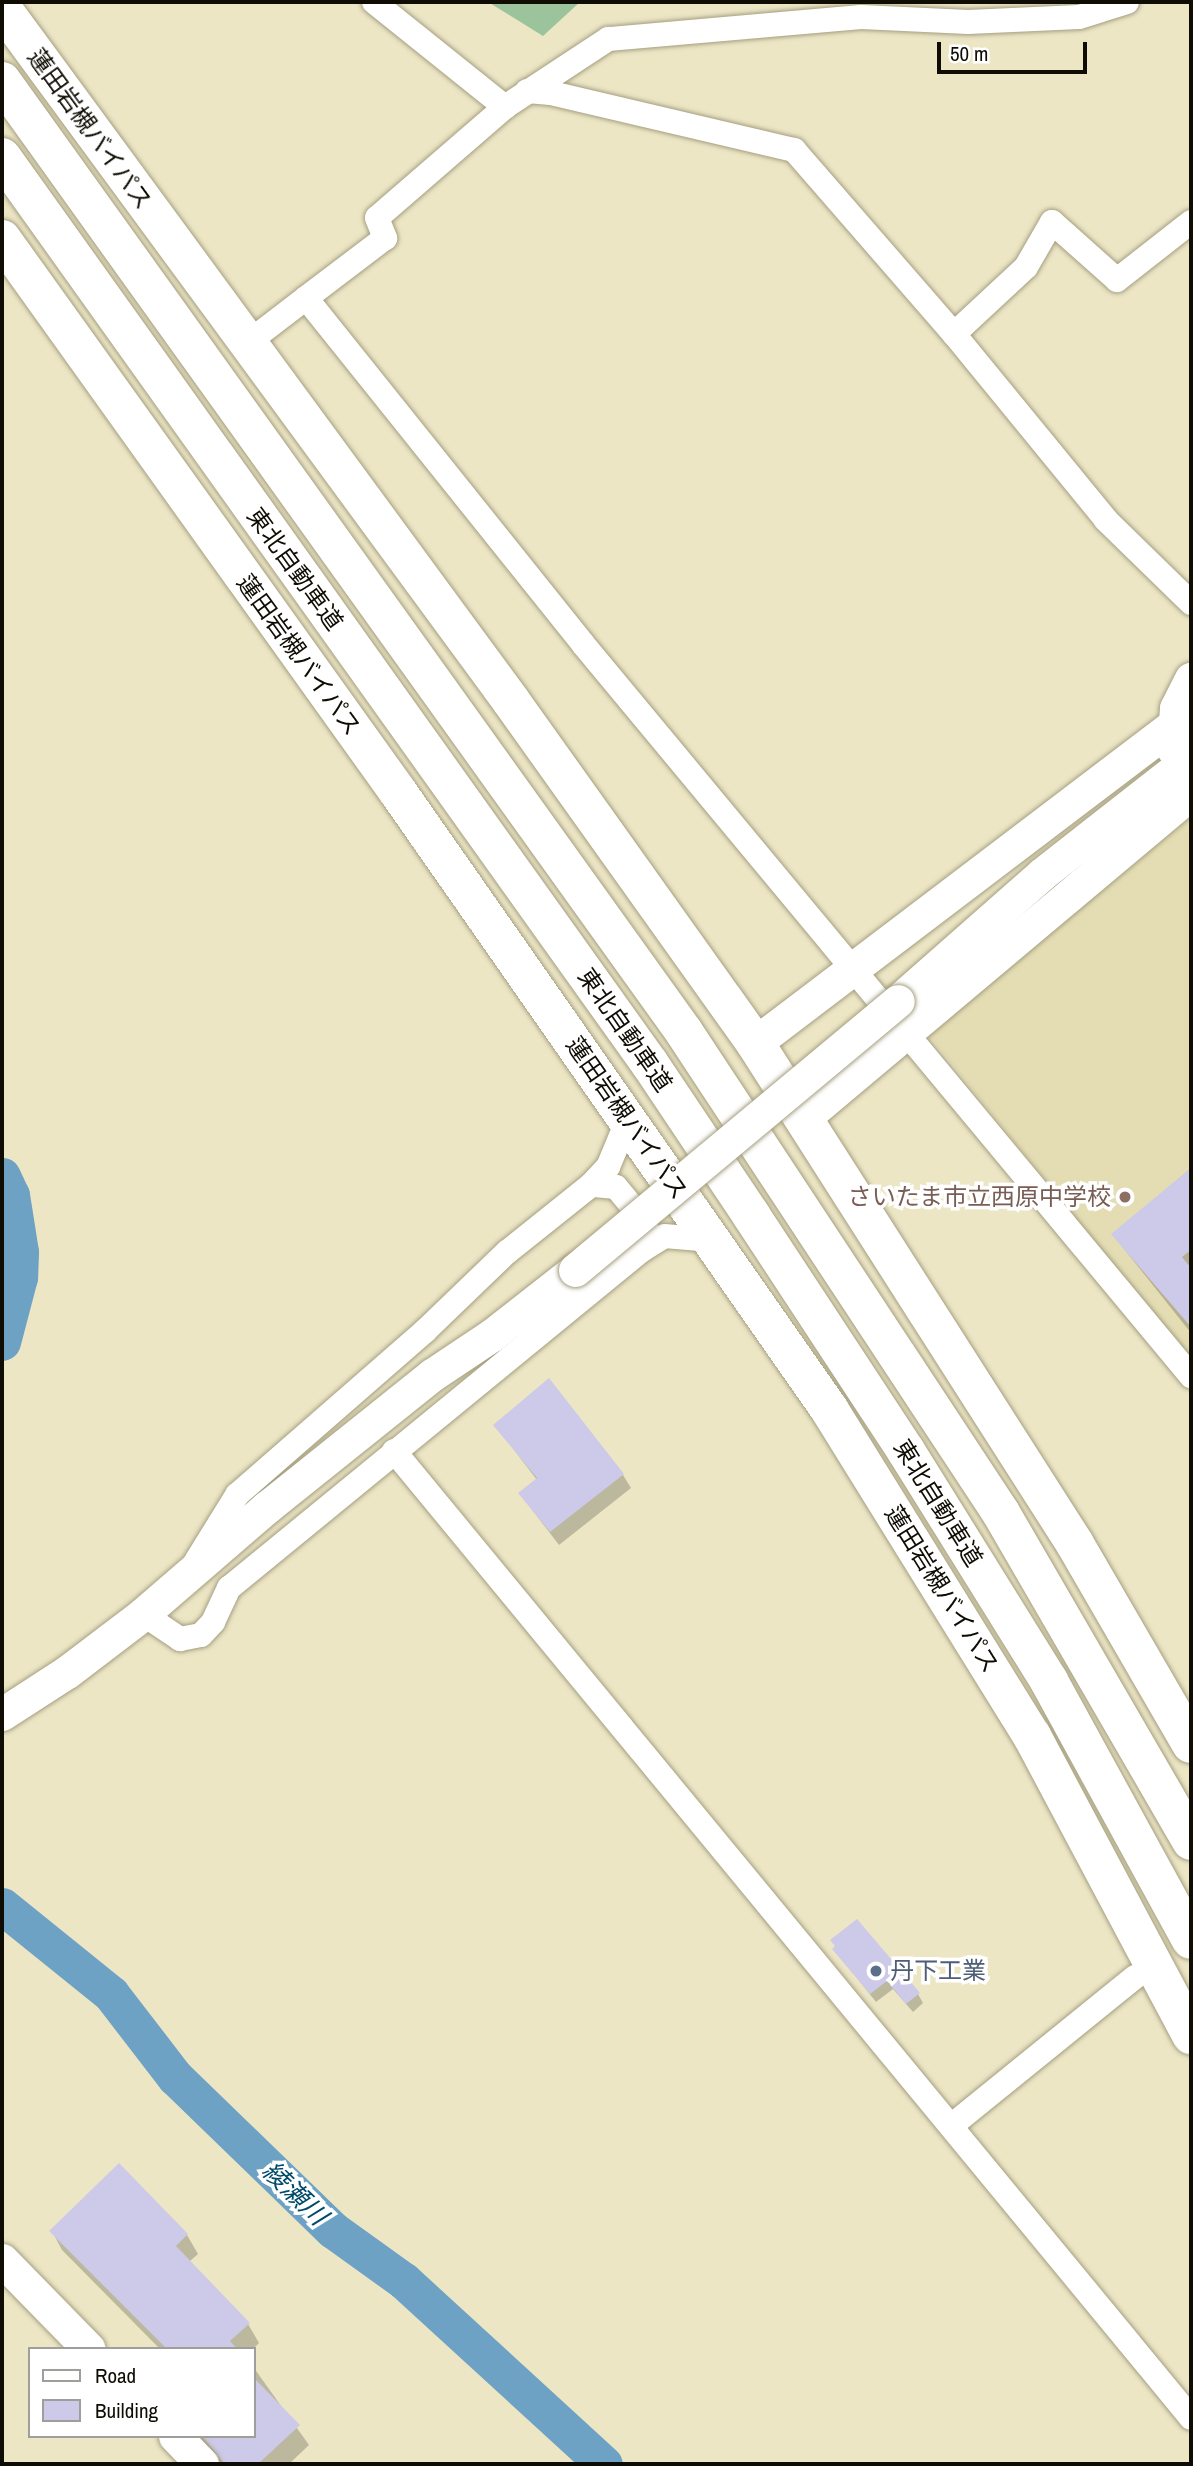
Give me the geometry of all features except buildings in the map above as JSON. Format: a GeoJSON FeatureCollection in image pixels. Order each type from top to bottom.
{"type":"FeatureCollection","features":[{"type":"Feature","properties":{"kind":"highway","name":"蓮田岩槻バイパス"},"geometry":{"type":"LineString","coordinates":[[2,8],[246,344],[511,701],[755,1043],[1075,1544],[1191,1744]]}},
{"type":"Feature","properties":{"kind":"highway","name":"東北自動車道"},"geometry":{"type":"LineString","coordinates":[[2,81],[684,1032],[1002,1513],[1191,1841]]}},
{"type":"Feature","properties":{"kind":"highway","name":"東北自動車道"},"geometry":{"type":"LineString","coordinates":[[2,157],[650,1064],[736,1192],[906,1451],[1042,1670],[1191,1940]]}},
{"type":"Feature","properties":{"kind":"highway","name":"蓮田岩槻バイパス"},"geometry":{"type":"LineString","coordinates":[[2,239],[628,1119],[836,1420],[1018,1713],[1191,2035]]}},
{"type":"Feature","properties":{"kind":"street"},"geometry":{"type":"LineString","coordinates":[[374,2],[505,107]]}},
{"type":"Feature","properties":{"kind":"street"},"geometry":{"type":"LineString","coordinates":[[246,344],[385,238],[377,218],[505,107],[608,39],[861,17],[968,22],[1079,17],[1127,2]]}},
{"type":"Feature","properties":{"kind":"street"},"geometry":{"type":"LineString","coordinates":[[527,91],[551,93],[794,150],[954,334],[1106,520],[1191,603]]}},
{"type":"Feature","properties":{"kind":"street"},"geometry":{"type":"LineString","coordinates":[[954,334],[1026,267],[1052,222],[1117,280],[1191,222]]}},
{"type":"Feature","properties":{"kind":"street"},"geometry":{"type":"LineString","coordinates":[[306,298],[583,644],[854,966],[896,1005],[1191,1376]]}},
{"type":"Feature","properties":{"kind":"street"},"geometry":{"type":"LineString","coordinates":[[755,1043],[1171,727],[1191,679]]}},
{"type":"Feature","properties":{"kind":"street"},"geometry":{"type":"LineString","coordinates":[[1171,727],[1186,773]]}},
{"type":"Feature","properties":{"kind":"street"},"geometry":{"type":"LineString","coordinates":[[804,1118],[969,919],[1042,874],[1186,773]]}},
{"type":"Feature","properties":{"kind":"street"},"geometry":{"type":"LineString","coordinates":[[2,1714],[143,1614],[186,1580],[267,1507],[432,1375],[485,1319],[569,1262],[1186,773]]}},
{"type":"Feature","properties":{"kind":"street"},"geometry":{"type":"LineString","coordinates":[[186,1580],[237,1495],[425,1331],[507,1252],[591,1185],[608,1167],[628,1119]]}},
{"type":"Feature","properties":{"kind":"street"},"geometry":{"type":"LineString","coordinates":[[591,1185],[617,1187],[646,1223],[642,1250]]}},
{"type":"Feature","properties":{"kind":"street"},"geometry":{"type":"LineString","coordinates":[[143,1614],[180,1639],[201,1635],[213,1622],[229,1588],[642,1250],[664,1236],[713,1240]]}},
{"type":"Feature","properties":{"kind":"street"},"geometry":{"type":"LineString","coordinates":[[394,1451],[1191,2418]]}},
{"type":"Feature","properties":{"kind":"street"},"geometry":{"type":"LineString","coordinates":[[951,2126],[1135,1977]]}},
{"type":"Feature","properties":{"kind":"street"},"geometry":{"type":"LineString","coordinates":[[2,2260],[87,2347]]}},
{"type":"Feature","properties":{"kind":"street"},"geometry":{"type":"LineString","coordinates":[[177,2438],[202,2464]]}},
{"type":"Feature","properties":{"kind":"shaded area","name":"さいたま市立西原中学校"},"geometry":{"type":"Polygon","coordinates":[[[1191,818],[1191,1361],[928,1034],[1191,818]]]}},
{"type":"Feature","properties":{"kind":"green space"},"geometry":{"type":"Polygon","coordinates":[[[488,2],[580,2],[543,36],[488,2]]]}},
{"type":"Feature","properties":{"kind":"waterway","name":"綾瀬川"},"geometry":{"type":"LineString","coordinates":[[2,1176],[11,1195],[20,1252],[19,1277],[2,1342]]}},
{"type":"Feature","properties":{"kind":"waterway","name":"綾瀬川"},"geometry":{"type":"LineString","coordinates":[[2,1906],[111,1994],[175,2077],[333,2230],[404,2281],[604,2464]]}},
{"type":"Feature","properties":{"kind":"place","name":"さいたま市立西原中学校"},"geometry":{"type":"Point","coordinates":[1125,1197]}},
{"type":"Feature","properties":{"kind":"place","name":"丹下工業"},"geometry":{"type":"Point","coordinates":[876,1971]}}]}
